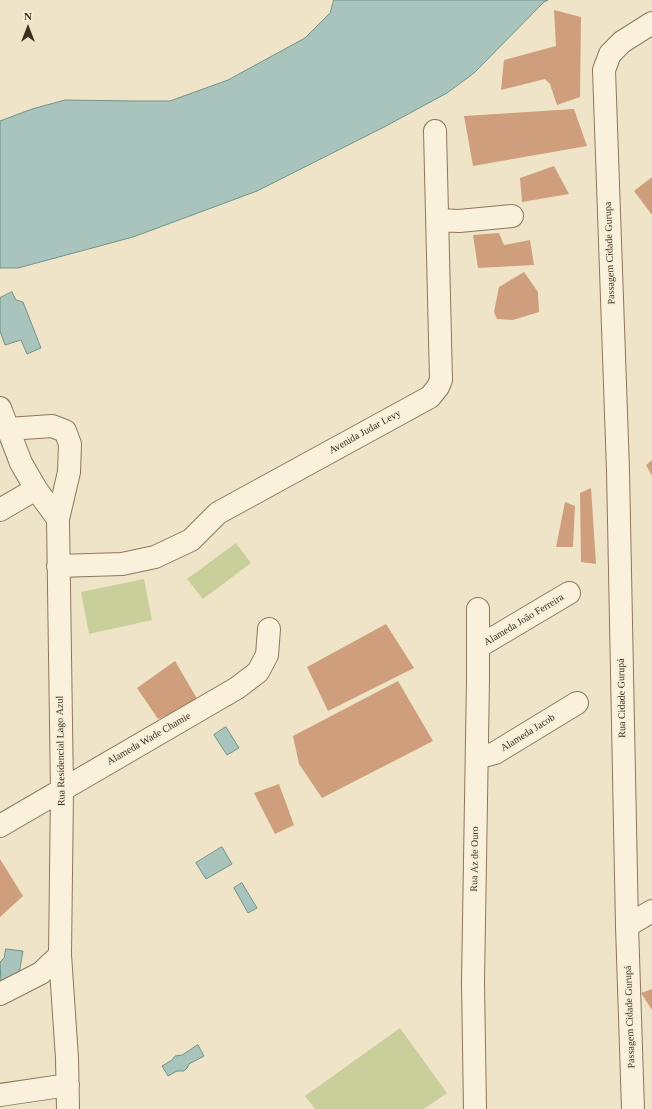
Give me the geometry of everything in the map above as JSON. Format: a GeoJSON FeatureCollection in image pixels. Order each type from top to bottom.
{"type":"FeatureCollection","features":[{"type":"Feature","properties":{"kind":"street","name":"Passagem Cidade Gurupa"},"geometry":{"type":"LineString","coordinates":[[618,470],[604,70],[610,54],[622,42],[652,24]]}},
{"type":"Feature","properties":{"kind":"street","name":"Avenida Judar Levy"},"geometry":{"type":"LineString","coordinates":[[58,566],[122,564],[155,557],[191,540],[218,513],[430,397],[438,387],[441,380],[435,131]]}},
{"type":"Feature","properties":{"kind":"street"},"geometry":{"type":"LineString","coordinates":[[438,220],[459,221],[512,216]]}},
{"type":"Feature","properties":{"kind":"street"},"geometry":{"type":"LineString","coordinates":[[0,408],[21,463],[36,489],[58,519]]}},
{"type":"Feature","properties":{"kind":"street","name":"Rua Residencial Lago Azul"},"geometry":{"type":"LineString","coordinates":[[8,429],[52,426],[65,432],[70,444],[68,472],[58,519],[62,791],[60,955],[67,1058],[68,1109]]}},
{"type":"Feature","properties":{"kind":"street","name":"Rua Cidade Gurupá"},"geometry":{"type":"LineString","coordinates":[[618,470],[627,926]]}},
{"type":"Feature","properties":{"kind":"street"},"geometry":{"type":"LineString","coordinates":[[0,510],[36,489]]}},
{"type":"Feature","properties":{"kind":"street","name":"Alameda João Ferreira"},"geometry":{"type":"LineString","coordinates":[[478,647],[569,593]]}},
{"type":"Feature","properties":{"kind":"street","name":"Rua Az de Ouro"},"geometry":{"type":"LineString","coordinates":[[475,1109],[473,982],[478,609]]}},
{"type":"Feature","properties":{"kind":"street","name":"Alameda Wade Chamie"},"geometry":{"type":"LineString","coordinates":[[0,826],[237,688],[258,672],[267,655],[269,629]]}},
{"type":"Feature","properties":{"kind":"street","name":"Alameda Jacob"},"geometry":{"type":"LineString","coordinates":[[477,758],[495,753],[577,703]]}},
{"type":"Feature","properties":{"kind":"street"},"geometry":{"type":"LineString","coordinates":[[627,926],[652,911]]}},
{"type":"Feature","properties":{"kind":"street","name":"Passagem Cidade Gurupá"},"geometry":{"type":"LineString","coordinates":[[627,926],[633,1109]]}},
{"type":"Feature","properties":{"kind":"street"},"geometry":{"type":"LineString","coordinates":[[0,994],[41,973],[60,955]]}},
{"type":"Feature","properties":{"kind":"street"},"geometry":{"type":"LineString","coordinates":[[0,1095],[68,1085]]}},
{"type":"Feature","properties":{"kind":"green space"},"geometry":{"type":"Polygon","coordinates":[[[236,543],[251,563],[203,599],[187,579],[236,543]]]}},
{"type":"Feature","properties":{"kind":"green space"},"geometry":{"type":"Polygon","coordinates":[[[144,579],[152,620],[89,634],[81,592],[144,579]]]}},
{"type":"Feature","properties":{"kind":"green space"},"geometry":{"type":"Polygon","coordinates":[[[400,1028],[447,1093],[424,1109],[315,1109],[305,1096],[400,1028]]]}},
{"type":"Feature","properties":{"kind":"water"},"geometry":{"type":"Polygon","coordinates":[[[334,0],[548,0],[544,2],[474,73],[447,93],[386,126],[257,191],[133,237],[18,268],[0,268],[0,121],[32,109],[65,100],[170,101],[228,80],[305,38],[330,13],[334,0]]]}},
{"type":"Feature","properties":{"kind":"water"},"geometry":{"type":"Polygon","coordinates":[[[12,292],[16,300],[23,302],[41,348],[27,354],[21,340],[5,345],[0,331],[0,298],[12,292]]]}},
{"type":"Feature","properties":{"kind":"water"},"geometry":{"type":"Polygon","coordinates":[[[226,727],[239,748],[227,755],[214,735],[226,727]]]}},
{"type":"Feature","properties":{"kind":"water"},"geometry":{"type":"Polygon","coordinates":[[[222,847],[232,864],[206,879],[196,863],[222,847]]]}},
{"type":"Feature","properties":{"kind":"water"},"geometry":{"type":"Polygon","coordinates":[[[242,883],[257,908],[248,913],[234,888],[242,883]]]}},
{"type":"Feature","properties":{"kind":"water"},"geometry":{"type":"Polygon","coordinates":[[[6,949],[23,951],[19,974],[1,983],[0,962],[4,958],[6,949]]]}},
{"type":"Feature","properties":{"kind":"water"},"geometry":{"type":"Polygon","coordinates":[[[198,1045],[204,1056],[189,1064],[184,1071],[177,1071],[168,1076],[162,1066],[172,1060],[175,1056],[182,1055],[198,1045]]]}},
{"type":"Feature","properties":{"kind":"building"},"geometry":{"type":"Polygon","coordinates":[[[554,10],[581,17],[580,97],[557,105],[550,84],[545,79],[501,90],[504,60],[556,46],[554,10]]]}},
{"type":"Feature","properties":{"kind":"building"},"geometry":{"type":"Polygon","coordinates":[[[574,109],[587,146],[473,166],[464,116],[574,109]]]}},
{"type":"Feature","properties":{"kind":"building"},"geometry":{"type":"Polygon","coordinates":[[[554,166],[569,194],[522,202],[520,178],[554,166]]]}},
{"type":"Feature","properties":{"kind":"building"},"geometry":{"type":"Polygon","coordinates":[[[652,177],[652,215],[634,191],[652,177]]]}},
{"type":"Feature","properties":{"kind":"building"},"geometry":{"type":"Polygon","coordinates":[[[499,233],[504,245],[530,240],[534,265],[478,268],[473,235],[499,233]]]}},
{"type":"Feature","properties":{"kind":"building"},"geometry":{"type":"Polygon","coordinates":[[[524,272],[538,292],[539,312],[513,320],[497,319],[494,312],[499,287],[524,272]]]}},
{"type":"Feature","properties":{"kind":"building"},"geometry":{"type":"Polygon","coordinates":[[[652,460],[652,476],[646,465],[652,460]]]}},
{"type":"Feature","properties":{"kind":"building"},"geometry":{"type":"Polygon","coordinates":[[[591,488],[596,564],[581,562],[580,493],[591,488]]]}},
{"type":"Feature","properties":{"kind":"building"},"geometry":{"type":"Polygon","coordinates":[[[565,502],[575,506],[573,547],[556,547],[565,502]]]}},
{"type":"Feature","properties":{"kind":"building"},"geometry":{"type":"Polygon","coordinates":[[[386,624],[414,668],[328,711],[307,667],[386,624]]]}},
{"type":"Feature","properties":{"kind":"building"},"geometry":{"type":"Polygon","coordinates":[[[175,661],[199,702],[158,719],[137,688],[175,661]]]}},
{"type":"Feature","properties":{"kind":"building"},"geometry":{"type":"Polygon","coordinates":[[[398,681],[433,741],[322,798],[299,764],[293,736],[398,681]]]}},
{"type":"Feature","properties":{"kind":"building"},"geometry":{"type":"Polygon","coordinates":[[[279,784],[294,825],[275,834],[254,793],[279,784]]]}},
{"type":"Feature","properties":{"kind":"building"},"geometry":{"type":"Polygon","coordinates":[[[0,859],[23,896],[0,917],[0,859]]]}},
{"type":"Feature","properties":{"kind":"building"},"geometry":{"type":"Polygon","coordinates":[[[652,989],[652,1010],[641,993],[652,989]]]}}]}
